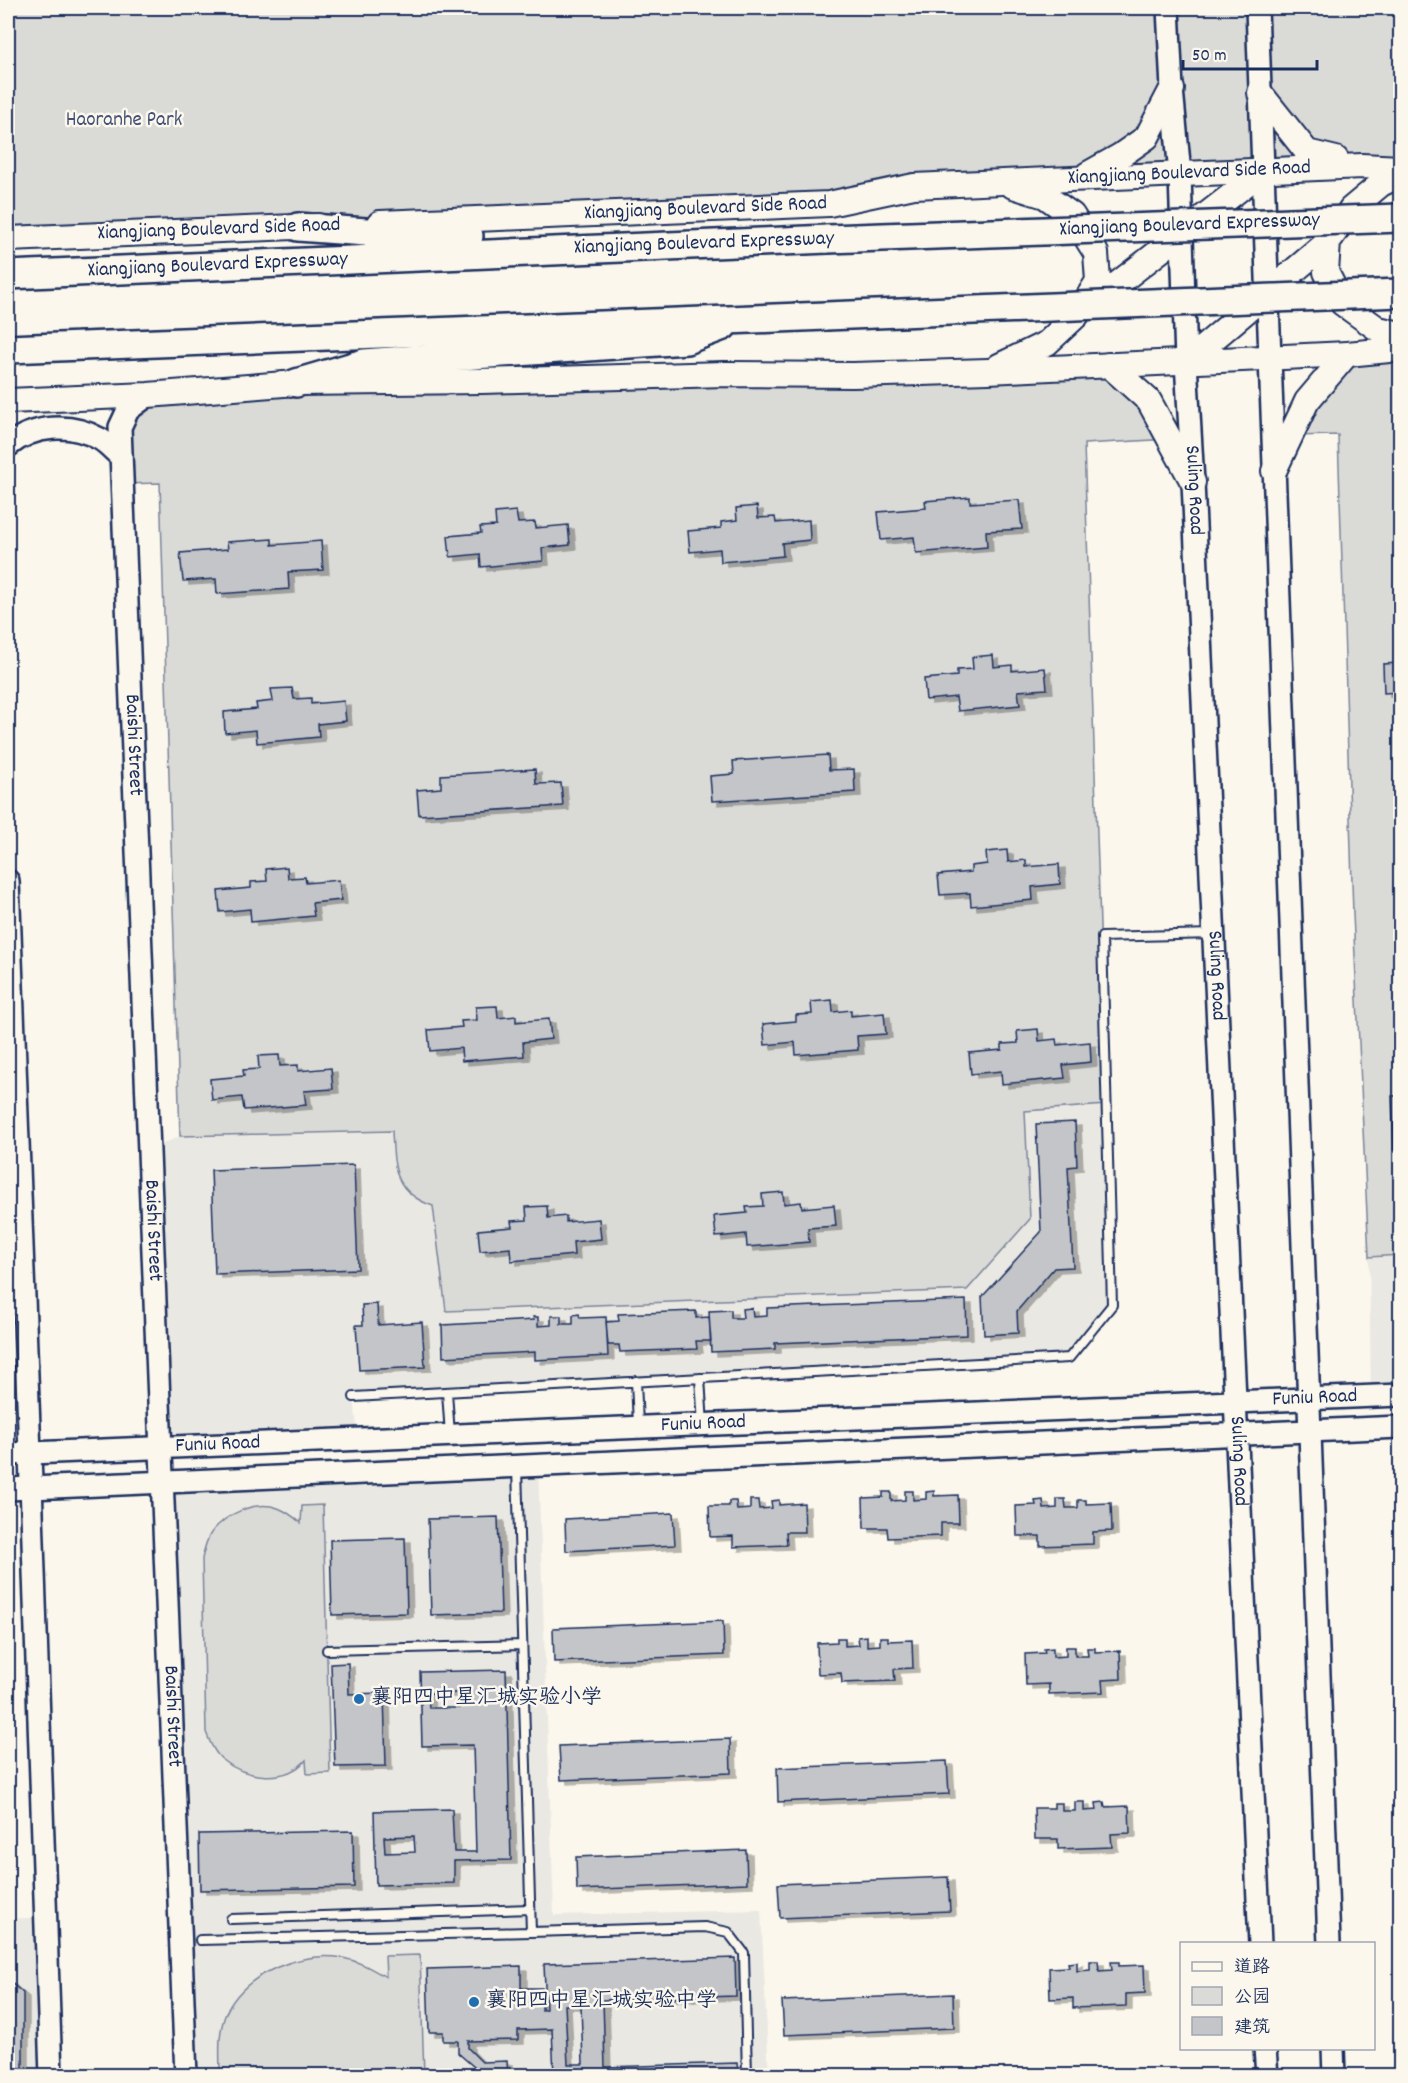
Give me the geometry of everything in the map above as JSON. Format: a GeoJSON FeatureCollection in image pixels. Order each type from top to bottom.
{"type":"FeatureCollection","features":[{"type":"Feature","properties":{"kind":"highway","name":"Xiangjiang Boulevard Expressway"},"geometry":{"type":"LineString","coordinates":[[8,275],[828,239],[1401,218]]}},
{"type":"Feature","properties":{"kind":"highway"},"geometry":{"type":"LineString","coordinates":[[298,227],[434,237],[602,232],[709,244]]}},
{"type":"Feature","properties":{"kind":"highway"},"geometry":{"type":"LineString","coordinates":[[8,349],[1401,293]]}},
{"type":"Feature","properties":{"kind":"highway"},"geometry":{"type":"LineString","coordinates":[[296,383],[364,363],[686,340],[744,318]]}},
{"type":"Feature","properties":{"kind":"main road"},"geometry":{"type":"LineString","coordinates":[[1082,177],[1120,156],[1147,137],[1172,89]]}},
{"type":"Feature","properties":{"kind":"main road"},"geometry":{"type":"LineString","coordinates":[[1260,93],[1307,152],[1362,166]]}},
{"type":"Feature","properties":{"kind":"main road","name":"Xiangjiang Boulevard Side Road"},"geometry":{"type":"LineString","coordinates":[[8,239],[829,204],[914,186],[996,181],[1362,166],[1401,168]]}},
{"type":"Feature","properties":{"kind":"main road"},"geometry":{"type":"LineString","coordinates":[[988,371],[1047,343],[1077,315],[1264,170]]}},
{"type":"Feature","properties":{"kind":"main road"},"geometry":{"type":"LineString","coordinates":[[1185,362],[1328,242],[1351,209],[1381,184],[1401,175]]}},
{"type":"Feature","properties":{"kind":"main road"},"geometry":{"type":"LineString","coordinates":[[996,181],[1045,196],[1072,215],[1096,253],[1098,281],[1077,315]]}},
{"type":"Feature","properties":{"kind":"main road"},"geometry":{"type":"LineString","coordinates":[[1328,242],[1326,272],[1342,303],[1378,329],[1401,334]]}},
{"type":"Feature","properties":{"kind":"main road"},"geometry":{"type":"LineString","coordinates":[[8,400],[148,395],[296,383],[988,371],[1347,354],[1401,349]]}},
{"type":"Feature","properties":{"kind":"main road"},"geometry":{"type":"LineString","coordinates":[[1274,471],[1307,401],[1347,354]]}},
{"type":"Feature","properties":{"kind":"main road"},"geometry":{"type":"LineString","coordinates":[[1109,365],[1149,401],[1193,482]]}},
{"type":"Feature","properties":{"kind":"street","name":"Suling Road"},"geometry":{"type":"LineString","coordinates":[[1168,8],[1172,89],[1180,174],[1185,362],[1193,482],[1260,1942]]}},
{"type":"Feature","properties":{"kind":"street"},"geometry":{"type":"LineString","coordinates":[[1257,8],[1329,1942]]}},
{"type":"Feature","properties":{"kind":"street","name":"Baishi Street"},"geometry":{"type":"LineString","coordinates":[[148,395],[128,410],[120,427],[186,2076]]}},
{"type":"Feature","properties":{"kind":"street"},"geometry":{"type":"LineString","coordinates":[[8,446],[33,430],[71,428],[100,439],[121,457]]}},
{"type":"Feature","properties":{"kind":"street"},"geometry":{"type":"LineString","coordinates":[[8,881],[51,2076]]}},
{"type":"Feature","properties":{"kind":"street","name":"Funiu Road"},"geometry":{"type":"LineString","coordinates":[[8,1454],[1401,1395]]}},
{"type":"Feature","properties":{"kind":"street"},"geometry":{"type":"LineString","coordinates":[[8,1489],[1401,1427]]}},
{"type":"Feature","properties":{"kind":"street"},"geometry":{"type":"LineString","coordinates":[[1265,2050],[1266,2076]]}},
{"type":"Feature","properties":{"kind":"street"},"geometry":{"type":"LineString","coordinates":[[1333,2050],[1334,2076]]}},
{"type":"Feature","properties":{"kind":"lane"},"geometry":{"type":"LineString","coordinates":[[354,1396],[1069,1359],[1112,1305],[1102,937],[1214,934]]}},
{"type":"Feature","properties":{"kind":"lane"},"geometry":{"type":"LineString","coordinates":[[700,1378],[703,1425]]}},
{"type":"Feature","properties":{"kind":"lane"},"geometry":{"type":"LineString","coordinates":[[636,1381],[638,1428]]}},
{"type":"Feature","properties":{"kind":"lane"},"geometry":{"type":"LineString","coordinates":[[447,1392],[450,1436]]}},
{"type":"Feature","properties":{"kind":"lane"},"geometry":{"type":"LineString","coordinates":[[517,1466],[531,1932]]}},
{"type":"Feature","properties":{"kind":"lane"},"geometry":{"type":"LineString","coordinates":[[327,1650],[522,1645]]}},
{"type":"Feature","properties":{"kind":"lane"},"geometry":{"type":"LineString","coordinates":[[231,1919],[530,1909]]}},
{"type":"Feature","properties":{"kind":"lane"},"geometry":{"type":"LineString","coordinates":[[200,1940],[705,1927],[728,1932],[744,1953],[747,2076]]}},
{"type":"Feature","properties":{"kind":"shaded area"},"geometry":{"type":"Polygon","coordinates":[[[1106,1105],[1112,1305],[1069,1358],[354,1397],[358,1439],[161,1448],[149,1150],[180,1136],[392,1131],[394,1165],[420,1201],[433,1205],[446,1311],[1030,1219],[1025,1110],[1106,1105]]]}},
{"type":"Feature","properties":{"kind":"shaded area"},"geometry":{"type":"Polygon","coordinates":[[[21,1229],[30,1453],[8,1454],[8,1230],[21,1229]]]}},
{"type":"Feature","properties":{"kind":"shaded area"},"geometry":{"type":"Polygon","coordinates":[[[1400,1255],[1400,1395],[1371,1397],[1369,1257],[1400,1255]]]}},
{"type":"Feature","properties":{"kind":"shaded area","name":"襄阳四中星汇城实验小学"},"geometry":{"type":"Polygon","coordinates":[[[538,1465],[554,1915],[761,1910],[769,2075],[186,2075],[162,1482],[538,1465]]]}},
{"type":"Feature","properties":{"kind":"shaded area"},"geometry":{"type":"Polygon","coordinates":[[[46,1917],[51,2075],[8,2075],[8,1919],[46,1917]]]}},
{"type":"Feature","properties":{"kind":"green space","name":"Haoranhe Park"},"geometry":{"type":"Polygon","coordinates":[[[8,8],[1400,8],[1400,168],[1362,166],[829,204],[8,239],[8,8]]]}},
{"type":"Feature","properties":{"kind":"green space"},"geometry":{"type":"Polygon","coordinates":[[[1400,349],[1400,1255],[1369,1257],[1353,914],[1338,435],[1291,436],[1347,354],[1400,349]]]}},
{"type":"Feature","properties":{"kind":"green space"},"geometry":{"type":"Polygon","coordinates":[[[1109,365],[1170,439],[1084,444],[1106,1105],[1025,1111],[1030,1219],[967,1290],[446,1311],[433,1206],[410,1194],[398,1177],[392,1131],[180,1136],[160,483],[122,484],[128,410],[148,395],[1109,365]]]}},
{"type":"Feature","properties":{"kind":"green space"},"geometry":{"type":"Polygon","coordinates":[[[323,1505],[330,1773],[307,1774],[306,1760],[287,1773],[276,1775],[265,1776],[242,1771],[220,1757],[206,1732],[202,1559],[204,1549],[209,1536],[217,1526],[241,1510],[269,1506],[284,1511],[301,1523],[302,1506],[323,1505]]]}},
{"type":"Feature","properties":{"kind":"green space"},"geometry":{"type":"Polygon","coordinates":[[[420,1955],[424,2075],[220,2075],[220,2035],[227,2011],[236,1997],[262,1975],[294,1961],[327,1957],[354,1961],[386,1977],[385,1956],[420,1955]]]}},
{"type":"Feature","properties":{"kind":"building"},"geometry":{"type":"Polygon","coordinates":[[[970,497],[970,503],[1019,500],[1022,529],[986,531],[987,547],[916,553],[914,537],[881,540],[878,512],[926,508],[925,501],[970,497]]]}},
{"type":"Feature","properties":{"kind":"building"},"geometry":{"type":"Polygon","coordinates":[[[757,506],[758,518],[775,517],[776,523],[809,520],[810,540],[782,543],[783,556],[721,562],[720,549],[690,552],[688,531],[721,528],[721,522],[737,520],[736,508],[757,506]]]}},
{"type":"Feature","properties":{"kind":"building"},"geometry":{"type":"Polygon","coordinates":[[[516,511],[518,523],[535,522],[536,528],[568,525],[570,545],[542,548],[543,561],[481,567],[480,554],[450,557],[448,536],[481,533],[480,527],[496,526],[495,513],[516,511]]]}},
{"type":"Feature","properties":{"kind":"building"},"geometry":{"type":"Polygon","coordinates":[[[272,539],[272,545],[321,541],[323,570],[288,572],[289,589],[217,594],[216,579],[183,581],[180,553],[228,549],[227,542],[272,539]]]}},
{"type":"Feature","properties":{"kind":"building"},"geometry":{"type":"Polygon","coordinates":[[[993,655],[994,667],[1012,665],[1012,671],[1045,668],[1047,689],[1018,691],[1020,705],[958,711],[956,697],[926,700],[924,679],[957,676],[957,670],[973,669],[972,657],[993,655]]]}},
{"type":"Feature","properties":{"kind":"building"},"geometry":{"type":"Polygon","coordinates":[[[1400,663],[1399,698],[1398,692],[1384,693],[1383,664],[1400,663]]]}},
{"type":"Feature","properties":{"kind":"building"},"geometry":{"type":"Polygon","coordinates":[[[292,688],[294,699],[311,698],[311,704],[344,701],[346,721],[318,724],[319,737],[257,743],[256,730],[225,733],[224,712],[257,709],[256,703],[273,701],[271,689],[292,688]]]}},
{"type":"Feature","properties":{"kind":"building"},"geometry":{"type":"Polygon","coordinates":[[[828,755],[829,770],[854,769],[855,792],[712,801],[710,776],[734,774],[733,761],[828,755]]]}},
{"type":"Feature","properties":{"kind":"building"},"geometry":{"type":"Polygon","coordinates":[[[535,769],[536,784],[561,783],[563,806],[419,815],[417,790],[441,788],[441,775],[535,769]]]}},
{"type":"Feature","properties":{"kind":"building"},"geometry":{"type":"Polygon","coordinates":[[[1007,850],[1008,862],[1026,860],[1026,867],[1059,864],[1060,884],[1032,887],[1033,900],[971,906],[970,893],[940,895],[938,875],[971,872],[971,866],[987,864],[986,852],[1007,850]]]}},
{"type":"Feature","properties":{"kind":"building"},"geometry":{"type":"Polygon","coordinates":[[[287,867],[288,878],[305,877],[306,883],[339,880],[341,900],[312,903],[314,916],[251,922],[250,909],[220,912],[218,891],[251,888],[251,882],[267,881],[266,869],[287,867]]]}},
{"type":"Feature","properties":{"kind":"building"},"geometry":{"type":"Polygon","coordinates":[[[832,1000],[833,1012],[851,1010],[851,1016],[884,1013],[886,1034],[857,1036],[858,1050],[796,1055],[795,1042],[765,1045],[763,1024],[796,1021],[796,1015],[812,1014],[811,1002],[832,1000]]]}},
{"type":"Feature","properties":{"kind":"building"},"geometry":{"type":"Polygon","coordinates":[[[497,1006],[498,1018],[516,1016],[516,1022],[549,1019],[551,1039],[523,1042],[524,1056],[462,1061],[461,1048],[430,1051],[428,1030],[462,1027],[461,1021],[477,1020],[476,1007],[497,1006]]]}},
{"type":"Feature","properties":{"kind":"building"},"geometry":{"type":"Polygon","coordinates":[[[1038,1029],[1039,1041],[1056,1039],[1057,1045],[1090,1042],[1091,1062],[1063,1065],[1065,1078],[1002,1084],[1001,1071],[971,1074],[969,1053],[1002,1050],[1002,1044],[1018,1043],[1017,1031],[1038,1029]]]}},
{"type":"Feature","properties":{"kind":"building"},"geometry":{"type":"Polygon","coordinates":[[[279,1055],[280,1066],[298,1065],[298,1071],[331,1068],[333,1089],[304,1091],[306,1105],[244,1110],[242,1097],[212,1100],[210,1079],[244,1076],[243,1070],[259,1069],[258,1056],[279,1055]]]}},
{"type":"Feature","properties":{"kind":"building"},"geometry":{"type":"Polygon","coordinates":[[[1392,1096],[1400,1096],[1400,1152],[1394,1152],[1392,1096]]]}},
{"type":"Feature","properties":{"kind":"building"},"geometry":{"type":"Polygon","coordinates":[[[1075,1122],[1077,1166],[1068,1167],[1073,1267],[1054,1268],[1017,1311],[1018,1333],[984,1335],[982,1297],[1041,1232],[1036,1124],[1075,1122]]]}},
{"type":"Feature","properties":{"kind":"building"},"geometry":{"type":"Polygon","coordinates":[[[354,1165],[358,1269],[215,1274],[211,1170],[354,1165]]]}},
{"type":"Feature","properties":{"kind":"building"},"geometry":{"type":"Polygon","coordinates":[[[783,1192],[784,1204],[801,1202],[802,1208],[834,1205],[836,1226],[808,1228],[809,1242],[747,1247],[746,1234],[716,1237],[714,1216],[747,1213],[746,1207],[763,1206],[762,1194],[783,1192]]]}},
{"type":"Feature","properties":{"kind":"building"},"geometry":{"type":"Polygon","coordinates":[[[547,1206],[548,1218],[566,1216],[566,1222],[599,1219],[601,1239],[573,1242],[574,1255],[511,1261],[510,1248],[480,1251],[478,1230],[512,1227],[511,1221],[527,1220],[526,1207],[547,1206]]]}},
{"type":"Feature","properties":{"kind":"building"},"geometry":{"type":"Polygon","coordinates":[[[966,1300],[967,1335],[775,1343],[775,1349],[711,1352],[709,1311],[731,1310],[731,1318],[743,1318],[742,1309],[752,1308],[753,1317],[767,1316],[767,1308],[966,1300]]]}},
{"type":"Feature","properties":{"kind":"building"},"geometry":{"type":"Polygon","coordinates":[[[377,1304],[378,1325],[422,1322],[425,1367],[359,1370],[356,1325],[363,1325],[362,1305],[377,1304]]]}},
{"type":"Feature","properties":{"kind":"building"},"geometry":{"type":"Polygon","coordinates":[[[696,1311],[696,1318],[709,1317],[711,1341],[696,1341],[697,1349],[620,1352],[619,1345],[608,1345],[606,1322],[619,1321],[618,1314],[696,1311]]]}},
{"type":"Feature","properties":{"kind":"building"},"geometry":{"type":"Polygon","coordinates":[[[579,1314],[580,1318],[606,1317],[608,1356],[535,1360],[535,1352],[443,1357],[442,1325],[534,1320],[533,1317],[538,1317],[538,1326],[551,1325],[551,1316],[561,1316],[561,1324],[573,1324],[573,1315],[579,1314]]]}},
{"type":"Feature","properties":{"kind":"building"},"geometry":{"type":"Polygon","coordinates":[[[905,1491],[913,1491],[913,1500],[926,1499],[926,1492],[934,1491],[934,1496],[958,1495],[959,1523],[941,1523],[941,1536],[888,1538],[887,1528],[864,1528],[863,1498],[883,1497],[883,1492],[891,1492],[891,1501],[905,1500],[905,1491]]]}},
{"type":"Feature","properties":{"kind":"building"},"geometry":{"type":"Polygon","coordinates":[[[1057,1499],[1065,1499],[1066,1508],[1078,1508],[1078,1500],[1086,1500],[1086,1504],[1111,1503],[1112,1531],[1093,1532],[1093,1544],[1040,1546],[1040,1536],[1017,1536],[1016,1506],[1036,1505],[1035,1501],[1043,1500],[1044,1509],[1057,1508],[1057,1499]]]}},
{"type":"Feature","properties":{"kind":"building"},"geometry":{"type":"Polygon","coordinates":[[[750,1500],[758,1500],[759,1509],[772,1508],[771,1501],[779,1500],[779,1505],[804,1503],[805,1532],[786,1532],[787,1545],[733,1547],[733,1536],[710,1537],[709,1506],[729,1506],[729,1501],[736,1501],[737,1510],[750,1509],[750,1500]]]}},
{"type":"Feature","properties":{"kind":"building"},"geometry":{"type":"Polygon","coordinates":[[[673,1513],[675,1545],[566,1551],[565,1519],[673,1513]]]}},
{"type":"Feature","properties":{"kind":"building"},"geometry":{"type":"Polygon","coordinates":[[[498,1517],[501,1613],[431,1615],[428,1519],[498,1517]]]}},
{"type":"Feature","properties":{"kind":"building"},"geometry":{"type":"Polygon","coordinates":[[[405,1538],[407,1613],[332,1615],[330,1540],[405,1538]]]}},
{"type":"Feature","properties":{"kind":"building"},"geometry":{"type":"Polygon","coordinates":[[[723,1621],[724,1655],[554,1662],[553,1628],[723,1621]]]}},
{"type":"Feature","properties":{"kind":"building"},"geometry":{"type":"Polygon","coordinates":[[[867,1636],[867,1646],[880,1645],[880,1637],[888,1637],[888,1641],[912,1640],[913,1668],[894,1669],[895,1681],[842,1683],[841,1673],[818,1674],[817,1643],[837,1642],[837,1638],[845,1638],[845,1646],[859,1645],[858,1637],[867,1636]]]}},
{"type":"Feature","properties":{"kind":"building"},"geometry":{"type":"Polygon","coordinates":[[[1066,1647],[1075,1647],[1075,1656],[1088,1656],[1087,1648],[1095,1648],[1095,1652],[1120,1651],[1121,1679],[1102,1680],[1103,1692],[1049,1694],[1049,1684],[1026,1685],[1025,1654],[1045,1653],[1044,1649],[1053,1648],[1053,1657],[1066,1656],[1066,1647]]]}},
{"type":"Feature","properties":{"kind":"building"},"geometry":{"type":"Polygon","coordinates":[[[348,1663],[349,1694],[384,1693],[386,1766],[335,1767],[331,1664],[348,1663]]]}},
{"type":"Feature","properties":{"kind":"building"},"geometry":{"type":"Polygon","coordinates":[[[506,1670],[511,1860],[454,1861],[454,1883],[376,1885],[374,1811],[452,1809],[454,1852],[476,1852],[473,1745],[422,1746],[420,1672],[506,1670]],[[428,1693],[429,1708],[459,1708],[459,1693],[428,1693]],[[414,1836],[384,1837],[385,1853],[415,1852],[414,1836]]]}},
{"type":"Feature","properties":{"kind":"building"},"geometry":{"type":"Polygon","coordinates":[[[730,1739],[731,1773],[561,1780],[559,1746],[730,1739]]]}},
{"type":"Feature","properties":{"kind":"building"},"geometry":{"type":"Polygon","coordinates":[[[947,1761],[949,1794],[778,1802],[777,1768],[947,1761]]]}},
{"type":"Feature","properties":{"kind":"building"},"geometry":{"type":"Polygon","coordinates":[[[1075,1802],[1084,1802],[1084,1811],[1097,1810],[1096,1803],[1104,1802],[1105,1807],[1129,1806],[1130,1833],[1111,1834],[1112,1847],[1058,1849],[1058,1839],[1035,1839],[1034,1808],[1054,1808],[1054,1803],[1062,1803],[1062,1811],[1075,1811],[1075,1802]]]}},
{"type":"Feature","properties":{"kind":"building"},"geometry":{"type":"Polygon","coordinates":[[[353,1831],[354,1887],[200,1890],[199,1834],[353,1831]]]}},
{"type":"Feature","properties":{"kind":"building"},"geometry":{"type":"Polygon","coordinates":[[[746,1850],[747,1883],[577,1890],[576,1857],[746,1850]]]}},
{"type":"Feature","properties":{"kind":"building"},"geometry":{"type":"Polygon","coordinates":[[[948,1877],[950,1911],[780,1918],[778,1884],[948,1877]]]}},
{"type":"Feature","properties":{"kind":"building"},"geometry":{"type":"Polygon","coordinates":[[[735,1958],[736,1996],[603,2000],[605,2067],[737,2063],[738,2076],[554,2076],[552,2029],[518,2030],[518,2040],[468,2041],[468,2048],[482,2062],[507,2061],[508,2076],[491,2076],[491,2073],[481,2073],[458,2053],[458,2041],[443,2041],[443,2032],[429,2032],[427,1969],[521,1966],[521,1988],[542,1988],[542,2010],[546,2009],[544,1964],[735,1958]],[[565,2005],[568,2064],[583,2064],[581,2005],[565,2005]]]}},
{"type":"Feature","properties":{"kind":"building"},"geometry":{"type":"Polygon","coordinates":[[[1090,1961],[1098,1961],[1099,1971],[1112,1970],[1111,1962],[1119,1962],[1119,1966],[1144,1965],[1145,1993],[1126,1994],[1126,2006],[1073,2008],[1073,1998],[1050,1999],[1049,1968],[1069,1967],[1068,1963],[1077,1962],[1077,1971],[1090,1970],[1090,1961]]]}},
{"type":"Feature","properties":{"kind":"building"},"geometry":{"type":"Polygon","coordinates":[[[8,1980],[23,1993],[23,2076],[8,2076],[8,1980]]]}},
{"type":"Feature","properties":{"kind":"building"},"geometry":{"type":"Polygon","coordinates":[[[953,1994],[954,2028],[784,2035],[782,2001],[953,1994]]]}},
{"type":"Feature","properties":{"kind":"place","name":"襄阳四中星汇城实验小学"},"geometry":{"type":"Point","coordinates":[359,1699]}},
{"type":"Feature","properties":{"kind":"place","name":"襄阳四中星汇城实验中学"},"geometry":{"type":"Point","coordinates":[474,2002]}}]}
